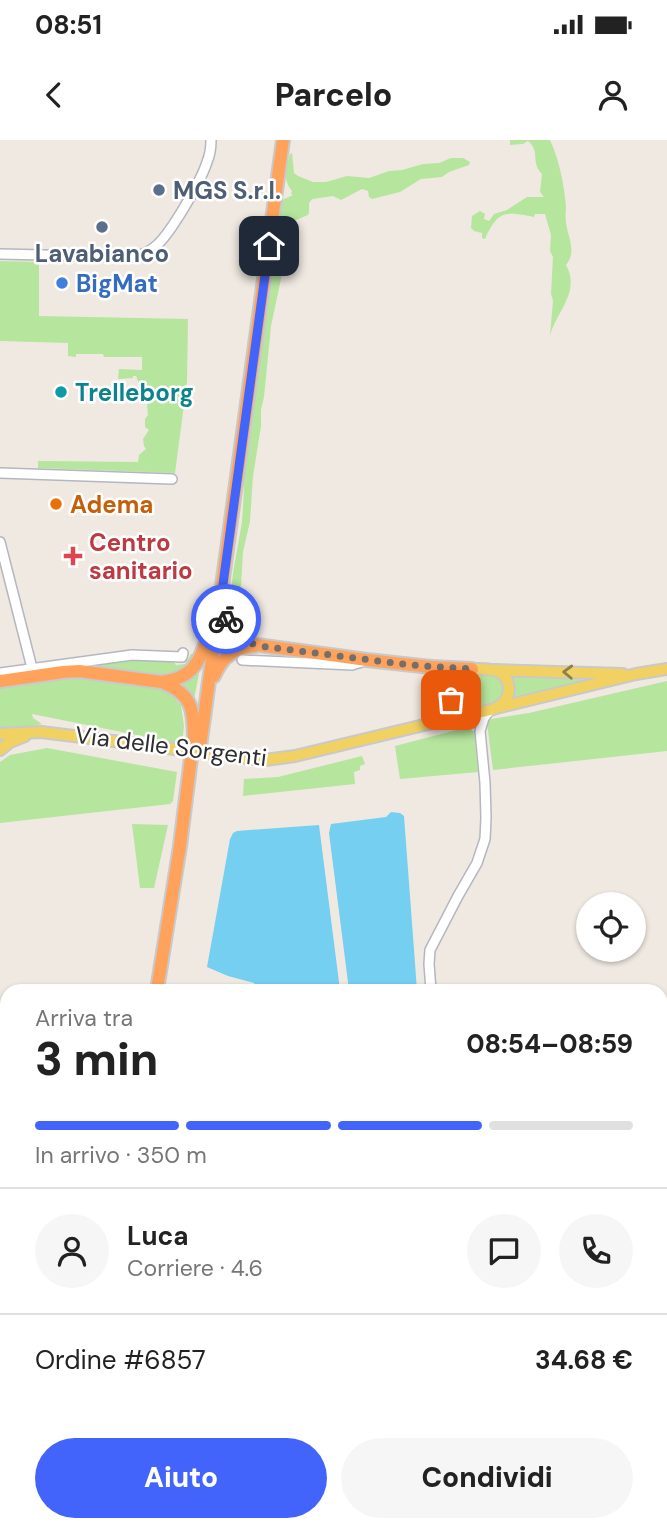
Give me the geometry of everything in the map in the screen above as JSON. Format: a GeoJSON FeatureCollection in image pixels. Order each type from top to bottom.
{"type":"FeatureCollection","features":[{"type":"Feature","properties":{"kind":"highway"},"geometry":{"type":"LineString","coordinates":[[165,984],[188,844],[208,637],[275,140]]}},
{"type":"Feature","properties":{"kind":"highway"},"geometry":{"type":"LineString","coordinates":[[158,984],[195,750],[209,686],[283,140]]}},
{"type":"Feature","properties":{"kind":"highway"},"geometry":{"type":"LineString","coordinates":[[223,584],[224,610],[229,625],[242,640],[260,646],[366,660],[472,669]]}},
{"type":"Feature","properties":{"kind":"highway"},"geometry":{"type":"LineString","coordinates":[[161,682],[179,678],[192,670],[208,637]]}},
{"type":"Feature","properties":{"kind":"highway"},"geometry":{"type":"LineString","coordinates":[[209,686],[220,664],[230,653],[244,647],[260,646]]}},
{"type":"Feature","properties":{"kind":"highway"},"geometry":{"type":"LineString","coordinates":[[431,667],[443,679],[449,691]]}},
{"type":"Feature","properties":{"kind":"highway"},"geometry":{"type":"LineString","coordinates":[[0,681],[79,671],[161,682],[179,690],[189,701],[193,716],[195,750]]}},
{"type":"Feature","properties":{"kind":"main road","name":"Via delle Sorgenti"},"geometry":{"type":"LineString","coordinates":[[472,669],[636,674]]}},
{"type":"Feature","properties":{"kind":"main road"},"geometry":{"type":"LineString","coordinates":[[430,723],[440,716],[446,706],[451,683],[458,673],[472,669]]}},
{"type":"Feature","properties":{"kind":"main road","name":"Via delle Sorgenti"},"geometry":{"type":"LineString","coordinates":[[0,734],[48,732],[265,760],[295,756],[636,674],[667,669]]}},
{"type":"Feature","properties":{"kind":"main road"},"geometry":{"type":"LineString","coordinates":[[492,670],[506,678],[509,686],[508,696],[493,709]]}},
{"type":"Feature","properties":{"kind":"main road"},"geometry":{"type":"LineString","coordinates":[[449,691],[451,700],[459,708],[478,712]]}},
{"type":"Feature","properties":{"kind":"main road"},"geometry":{"type":"LineString","coordinates":[[0,750],[34,732]]}},
{"type":"Feature","properties":{"kind":"street"},"geometry":{"type":"LineString","coordinates":[[0,254],[131,257],[149,251],[174,223],[199,181],[207,164],[211,140]]}},
{"type":"Feature","properties":{"kind":"street"},"geometry":{"type":"LineString","coordinates":[[0,473],[172,479]]}},
{"type":"Feature","properties":{"kind":"street"},"geometry":{"type":"LineString","coordinates":[[0,542],[32,668]]}},
{"type":"Feature","properties":{"kind":"street"},"geometry":{"type":"LineString","coordinates":[[0,673],[132,655],[183,657],[183,653]]}},
{"type":"Feature","properties":{"kind":"street"},"geometry":{"type":"LineString","coordinates":[[242,660],[352,665],[366,660]]}},
{"type":"Feature","properties":{"kind":"street"},"geometry":{"type":"LineString","coordinates":[[431,984],[430,950],[477,863],[485,839],[485,782],[480,731],[484,718],[493,709]]}},
{"type":"Feature","properties":{"kind":"street"},"geometry":{"type":"LineString","coordinates":[[462,716],[473,720],[480,731]]}},
{"type":"Feature","properties":{"kind":"green space"},"geometry":{"type":"Polygon","coordinates":[[[510,140],[550,140],[562,180],[571,244],[571,255],[566,265],[571,284],[566,302],[550,336],[553,257],[545,214],[535,214],[534,217],[503,215],[494,223],[485,239],[482,238],[482,233],[471,228],[472,216],[480,211],[485,214],[484,219],[489,221],[494,214],[507,210],[527,197],[544,197],[540,192],[542,174],[538,170],[532,145],[528,141],[510,145],[510,140]]]}},
{"type":"Feature","properties":{"kind":"green space"},"geometry":{"type":"Polygon","coordinates":[[[292,153],[294,173],[313,182],[326,182],[347,176],[369,178],[451,158],[463,158],[470,162],[469,165],[442,177],[421,179],[400,192],[372,199],[368,191],[362,189],[341,200],[333,196],[313,199],[308,215],[288,225],[282,274],[271,326],[250,521],[234,616],[230,603],[242,522],[242,471],[252,424],[254,388],[275,255],[276,228],[282,200],[293,195],[286,173],[292,153]]]}},
{"type":"Feature","properties":{"kind":"green space"},"geometry":{"type":"Polygon","coordinates":[[[0,261],[39,262],[39,316],[188,319],[187,382],[175,473],[38,468],[38,461],[138,462],[139,455],[146,449],[143,439],[149,430],[145,427],[145,419],[150,400],[148,394],[142,391],[136,376],[118,379],[119,369],[142,370],[142,357],[76,354],[76,357],[68,356],[68,343],[0,341],[0,261]]]}},
{"type":"Feature","properties":{"kind":"green space"},"geometry":{"type":"Polygon","coordinates":[[[224,624],[241,643],[221,654],[218,650],[224,624]]]}},
{"type":"Feature","properties":{"kind":"green space"},"geometry":{"type":"Polygon","coordinates":[[[191,654],[197,655],[188,669],[161,678],[90,667],[90,664],[149,660],[173,660],[176,665],[185,664],[191,654]]]}},
{"type":"Feature","properties":{"kind":"green space"},"geometry":{"type":"Polygon","coordinates":[[[195,672],[199,674],[193,704],[177,683],[195,672]]]}},
{"type":"Feature","properties":{"kind":"green space"},"geometry":{"type":"Polygon","coordinates":[[[465,675],[497,678],[504,686],[505,693],[485,706],[461,705],[453,694],[455,684],[465,675]]]}},
{"type":"Feature","properties":{"kind":"green space"},"geometry":{"type":"Polygon","coordinates":[[[510,676],[592,680],[513,698],[510,676]]]}},
{"type":"Feature","properties":{"kind":"green space"},"geometry":{"type":"Polygon","coordinates":[[[70,677],[165,688],[181,705],[184,726],[182,744],[32,714],[33,718],[42,724],[0,731],[0,686],[70,677]]]}},
{"type":"Feature","properties":{"kind":"green space"},"geometry":{"type":"Polygon","coordinates":[[[667,681],[667,751],[493,770],[487,723],[491,719],[529,713],[667,681]]]}},
{"type":"Feature","properties":{"kind":"green space"},"geometry":{"type":"Polygon","coordinates":[[[468,727],[474,732],[478,772],[400,779],[395,746],[468,727]]]}},
{"type":"Feature","properties":{"kind":"green space"},"geometry":{"type":"Polygon","coordinates":[[[47,748],[177,772],[173,801],[170,804],[0,823],[0,762],[10,755],[47,748]]]}},
{"type":"Feature","properties":{"kind":"green space"},"geometry":{"type":"Polygon","coordinates":[[[362,756],[365,764],[354,772],[355,784],[243,796],[244,779],[278,777],[362,756]]]}},
{"type":"Feature","properties":{"kind":"green space"},"geometry":{"type":"Polygon","coordinates":[[[132,824],[168,825],[154,888],[140,888],[132,824]]]}},
{"type":"Feature","properties":{"kind":"water"},"geometry":{"type":"Polygon","coordinates":[[[391,812],[404,816],[417,984],[348,984],[329,833],[331,824],[386,817],[391,812]]]}},
{"type":"Feature","properties":{"kind":"water"},"geometry":{"type":"Polygon","coordinates":[[[319,825],[339,984],[255,984],[207,967],[230,839],[237,831],[319,825]]]}},
{"type":"Feature","properties":{"kind":"way so far"},"geometry":{"type":"LineString","coordinates":[[226,619],[233,632],[242,640],[260,646],[410,665],[472,669],[454,677],[449,688],[451,700]]}},
{"type":"Feature","properties":{"kind":"place","name":"MGS S.r.l."},"geometry":{"type":"Point","coordinates":[159,190]}},
{"type":"Feature","properties":{"kind":"place","name":"Lavabianco"},"geometry":{"type":"Point","coordinates":[102,227]}},
{"type":"Feature","properties":{"kind":"place","name":"BigMat"},"geometry":{"type":"Point","coordinates":[62,283]}},
{"type":"Feature","properties":{"kind":"place","name":"Trelleborg"},"geometry":{"type":"Point","coordinates":[61,392]}},
{"type":"Feature","properties":{"kind":"place","name":"Adema"},"geometry":{"type":"Point","coordinates":[56,504]}},
{"type":"Feature","properties":{"kind":"place","name":"Centro sanitario"},"geometry":{"type":"Point","coordinates":[73,556]}},
{"type":"Feature","properties":{"kind":"route"},"geometry":{"type":"LineString","coordinates":[[226,619],[223,584],[269,246]]}}]}
